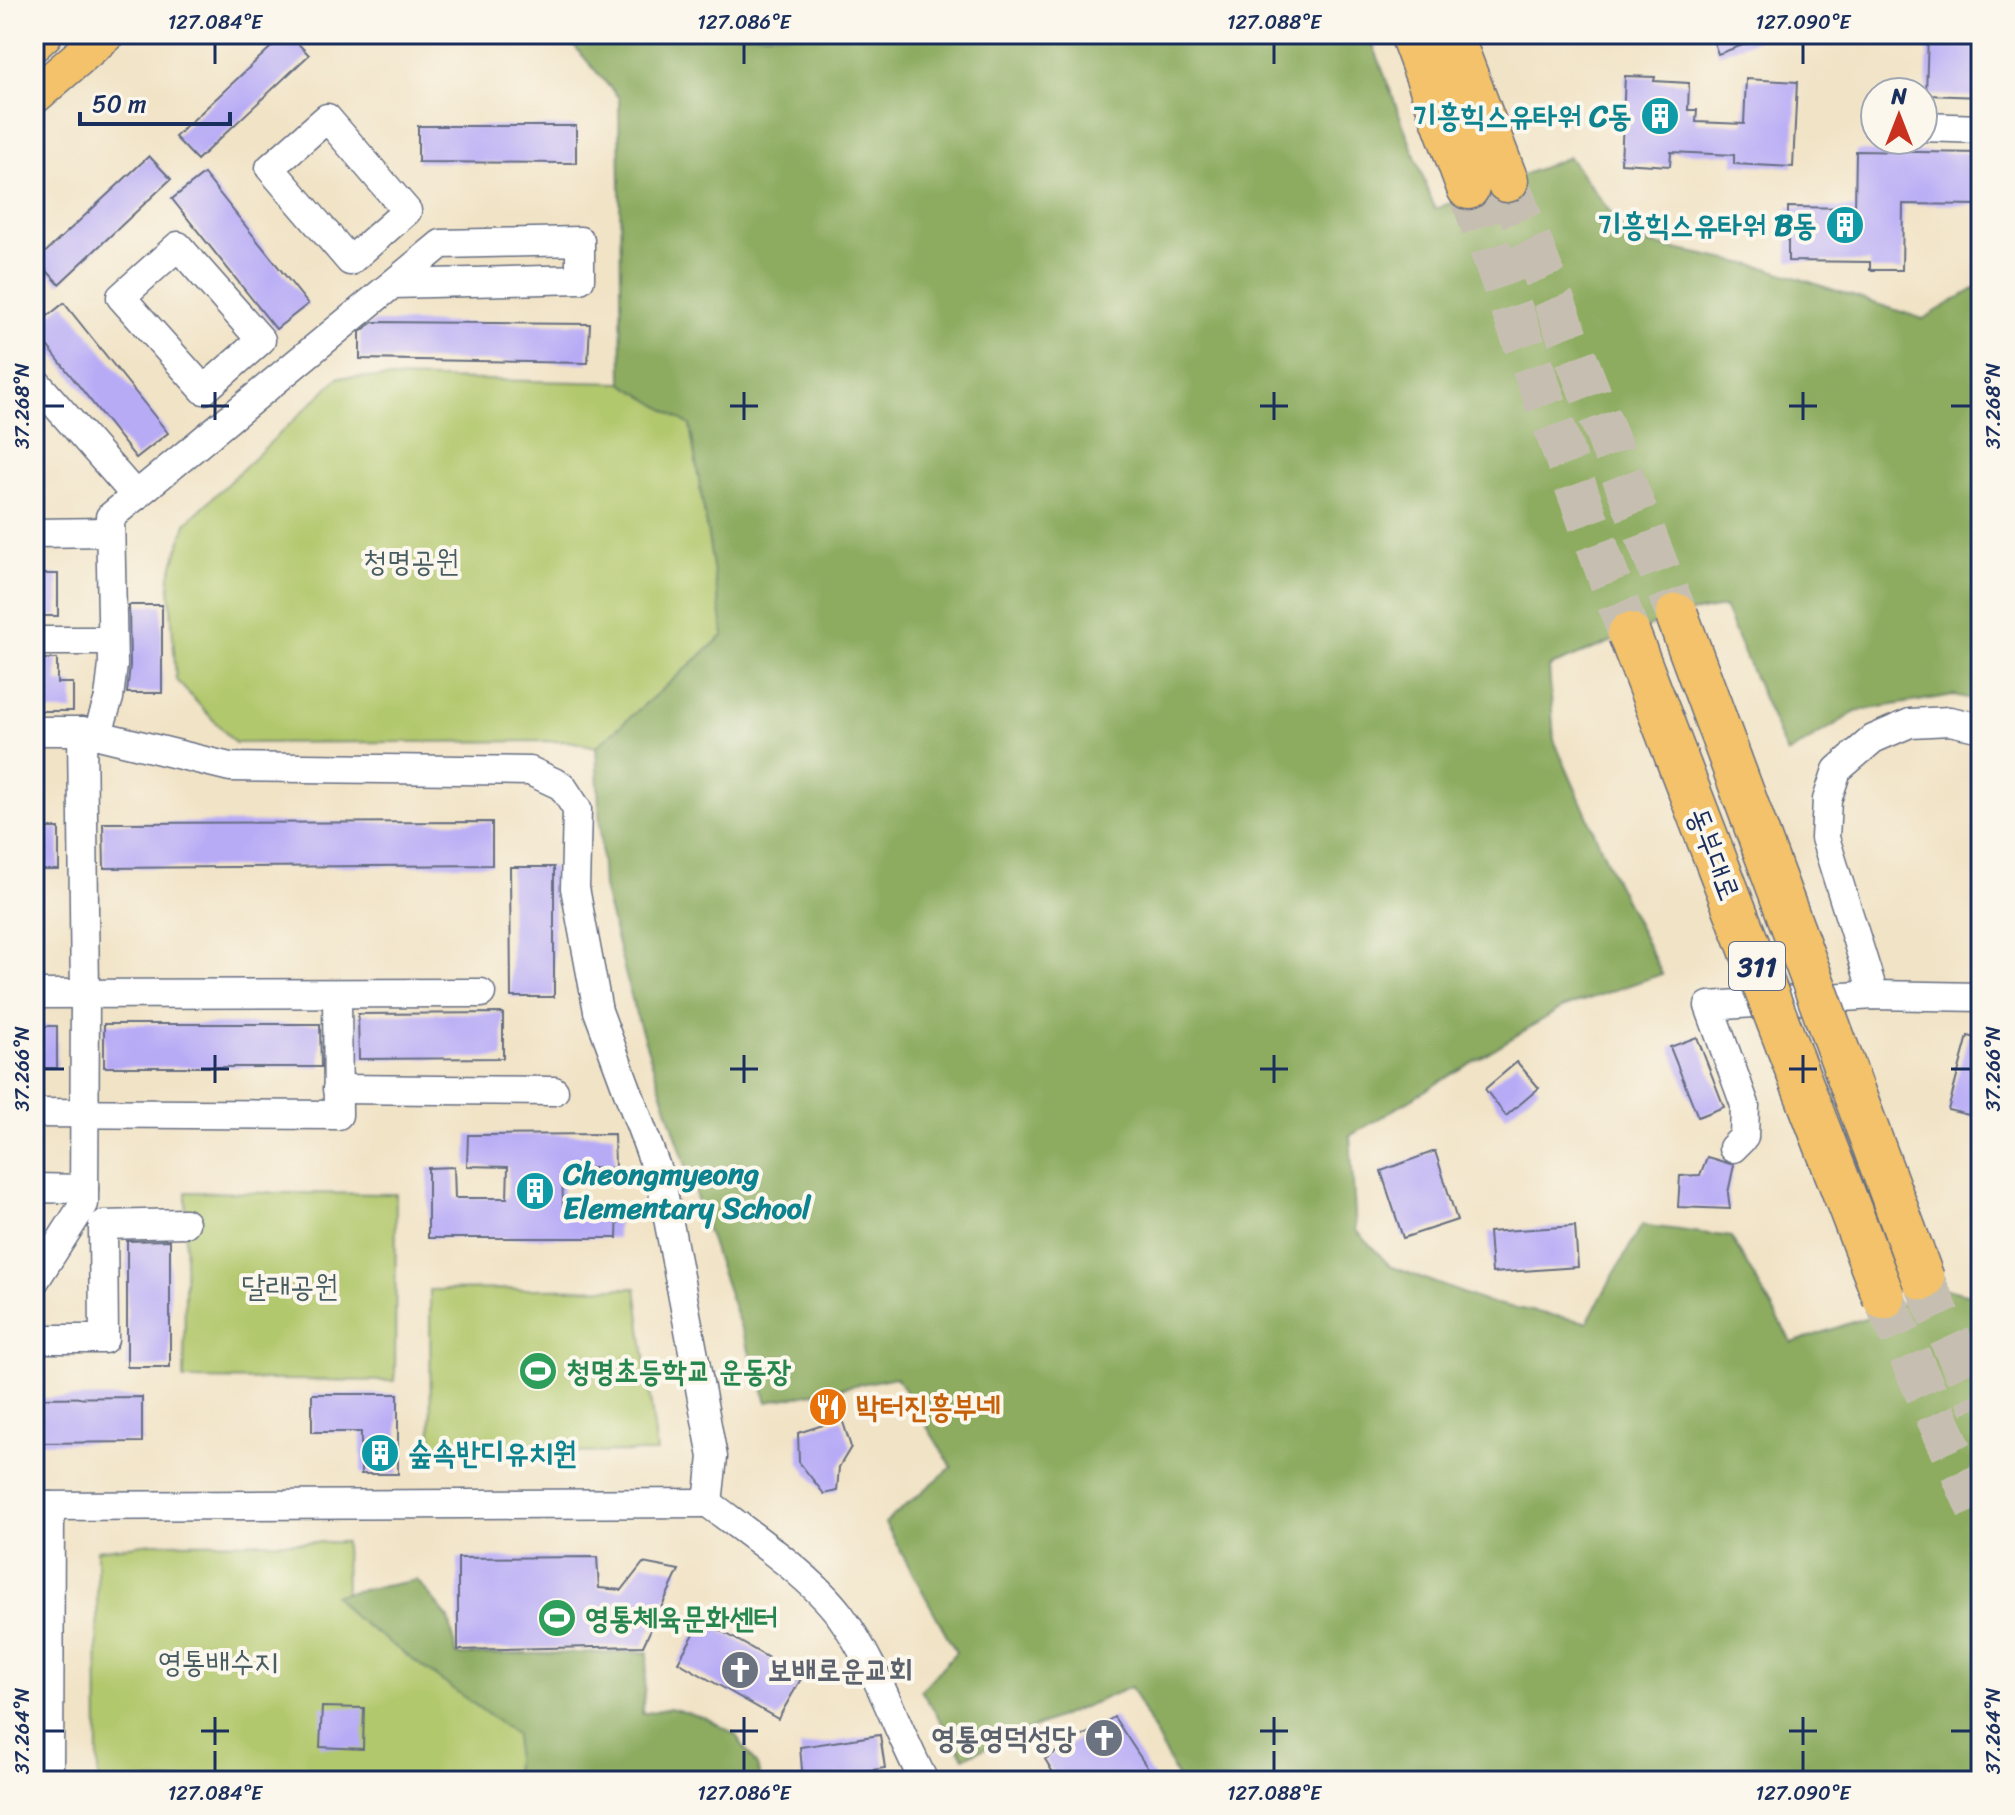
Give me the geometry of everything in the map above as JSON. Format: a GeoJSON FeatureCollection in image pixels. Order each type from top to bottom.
{"type":"FeatureCollection","features":[{"type":"Feature","properties":{"kind":"highway"},"geometry":{"type":"LineString","coordinates":[[1411,34],[1488,184],[1451,34]]}},
{"type":"Feature","properties":{"kind":"highway","name":"동부대로"},"geometry":{"type":"LineString","coordinates":[[1677,615],[1923,1279]]}},
{"type":"Feature","properties":{"kind":"highway","name":"동부대로"},"geometry":{"type":"LineString","coordinates":[[1629,634],[1884,1298]]}},
{"type":"Feature","properties":{"kind":"main road"},"geometry":{"type":"LineString","coordinates":[[34,43],[44,34]]}},
{"type":"Feature","properties":{"kind":"main road"},"geometry":{"type":"LineString","coordinates":[[34,96],[106,34]]}},
{"type":"Feature","properties":{"kind":"street"},"geometry":{"type":"LineString","coordinates":[[327,118],[407,211],[380,235],[350,261],[270,168],[327,118]]}},
{"type":"Feature","properties":{"kind":"street"},"geometry":{"type":"LineString","coordinates":[[1939,128],[1981,129]]}},
{"type":"Feature","properties":{"kind":"street"},"geometry":{"type":"LineString","coordinates":[[380,235],[400,278]]}},
{"type":"Feature","properties":{"kind":"street"},"geometry":{"type":"LineString","coordinates":[[34,1282],[84,1204],[90,733],[109,698],[112,641],[110,517],[441,244],[580,241],[580,279],[400,278]]}},
{"type":"Feature","properties":{"kind":"street"},"geometry":{"type":"LineString","coordinates":[[178,246],[261,340],[235,363],[204,390],[121,297],[178,246]]}},
{"type":"Feature","properties":{"kind":"street"},"geometry":{"type":"LineString","coordinates":[[235,363],[260,393]]}},
{"type":"Feature","properties":{"kind":"street"},"geometry":{"type":"LineString","coordinates":[[34,380],[136,496]]}},
{"type":"Feature","properties":{"kind":"street"},"geometry":{"type":"LineString","coordinates":[[34,533],[110,532]]}},
{"type":"Feature","properties":{"kind":"street"},"geometry":{"type":"LineString","coordinates":[[34,641],[112,641]]}},
{"type":"Feature","properties":{"kind":"street"},"geometry":{"type":"LineString","coordinates":[[1874,995],[1825,838],[1827,800],[1837,770],[1873,739],[1910,723],[1950,721],[1981,728]]}},
{"type":"Feature","properties":{"kind":"street"},"geometry":{"type":"LineString","coordinates":[[34,731],[90,733],[230,767],[530,771],[562,786],[577,809],[575,888],[598,1011],[661,1181],[713,1457],[708,1503]]}},
{"type":"Feature","properties":{"kind":"street"},"geometry":{"type":"LineString","coordinates":[[34,994],[481,993]]}},
{"type":"Feature","properties":{"kind":"street"},"geometry":{"type":"LineString","coordinates":[[34,1113],[338,1115],[337,994]]}},
{"type":"Feature","properties":{"kind":"street"},"geometry":{"type":"LineString","coordinates":[[1733,1148],[1744,1137],[1745,1105],[1709,1006],[1874,995],[1981,997]]}},
{"type":"Feature","properties":{"kind":"street"},"geometry":{"type":"LineString","coordinates":[[337,1089],[554,1091]]}},
{"type":"Feature","properties":{"kind":"street"},"geometry":{"type":"LineString","coordinates":[[34,1188],[84,1189]]}},
{"type":"Feature","properties":{"kind":"street"},"geometry":{"type":"LineString","coordinates":[[34,1339],[104,1339],[103,1225],[185,1223]]}},
{"type":"Feature","properties":{"kind":"street"},"geometry":{"type":"LineString","coordinates":[[49,1781],[42,1648],[42,1506],[708,1503],[770,1549],[826,1599],[842,1618],[882,1688],[924,1781]]}},
{"type":"Feature","properties":{"kind":"green space"},"geometry":{"type":"Polygon","coordinates":[[[564,34],[1369,34],[1435,209],[1569,157],[1631,240],[1767,268],[1923,319],[1981,285],[1981,701],[1954,695],[1857,711],[1787,754],[1724,607],[1677,615],[1549,667],[1554,740],[1616,882],[1662,974],[1562,1008],[1350,1136],[1356,1230],[1390,1266],[1486,1302],[1587,1322],[1642,1225],[1731,1237],[1792,1343],[1891,1309],[1939,1287],[1981,1298],[1981,1781],[1179,1781],[1131,1687],[964,1757],[921,1690],[956,1652],[885,1523],[952,1467],[896,1377],[767,1402],[635,1011],[603,887],[596,747],[724,635],[690,425],[622,383],[619,98],[564,34]]]}},
{"type":"Feature","properties":{"kind":"green space","name":"청명공원"},"geometry":{"type":"Polygon","coordinates":[[[339,377],[622,383],[690,425],[725,636],[596,747],[569,741],[235,743],[176,680],[169,578],[186,523],[339,377]]]}},
{"type":"Feature","properties":{"kind":"green space","name":"달래공원"},"geometry":{"type":"Polygon","coordinates":[[[186,1192],[396,1194],[395,1381],[184,1379],[186,1192]]]}},
{"type":"Feature","properties":{"kind":"green space","name":"청명초등학교 운동장"},"geometry":{"type":"Polygon","coordinates":[[[636,1288],[657,1452],[431,1454],[430,1290],[636,1288]]]}},
{"type":"Feature","properties":{"kind":"green space","name":"영통배수지"},"geometry":{"type":"Polygon","coordinates":[[[345,1542],[346,1600],[524,1730],[516,1769],[499,1781],[98,1781],[97,1550],[152,1543],[345,1542]]]}},
{"type":"Feature","properties":{"kind":"green space"},"geometry":{"type":"Polygon","coordinates":[[[417,1580],[449,1619],[457,1655],[648,1652],[642,1714],[670,1708],[706,1718],[735,1734],[757,1766],[761,1781],[514,1781],[516,1735],[350,1614],[334,1595],[417,1580]]]}},
{"type":"Feature","properties":{"kind":"building"},"geometry":{"type":"Polygon","coordinates":[[[285,34],[289,34],[309,55],[197,160],[175,137],[285,34]]]}},
{"type":"Feature","properties":{"kind":"building"},"geometry":{"type":"Polygon","coordinates":[[[1711,34],[1768,34],[1768,36],[1718,54],[1711,34]]]}},
{"type":"Feature","properties":{"kind":"building"},"geometry":{"type":"Polygon","coordinates":[[[1928,34],[1981,34],[1981,97],[1939,95],[1939,76],[1927,76],[1928,34]]]}},
{"type":"Feature","properties":{"kind":"building","name":"기흥힉스유타워 C동"},"geometry":{"type":"Polygon","coordinates":[[[1625,76],[1689,83],[1688,110],[1697,110],[1696,122],[1744,124],[1746,79],[1797,82],[1793,167],[1734,164],[1734,155],[1671,152],[1670,166],[1621,163],[1625,76]]]}},
{"type":"Feature","properties":{"kind":"building"},"geometry":{"type":"Polygon","coordinates":[[[418,126],[576,126],[576,163],[418,162],[418,126]]]}},
{"type":"Feature","properties":{"kind":"building","name":"기흥힉스유타워 B동"},"geometry":{"type":"Polygon","coordinates":[[[1856,151],[1859,151],[1859,156],[1981,153],[1981,205],[1903,204],[1902,270],[1870,270],[1870,262],[1788,261],[1788,207],[1855,208],[1856,151]]]}},
{"type":"Feature","properties":{"kind":"building"},"geometry":{"type":"Polygon","coordinates":[[[149,156],[171,179],[59,284],[37,260],[149,156]]]}},
{"type":"Feature","properties":{"kind":"building"},"geometry":{"type":"Polygon","coordinates":[[[204,174],[308,304],[276,329],[172,199],[204,174]]]}},
{"type":"Feature","properties":{"kind":"building"},"geometry":{"type":"Polygon","coordinates":[[[64,303],[168,433],[136,458],[34,329],[64,303]]]}},
{"type":"Feature","properties":{"kind":"building"},"geometry":{"type":"Polygon","coordinates":[[[373,322],[590,324],[588,363],[360,359],[360,332],[373,322]]]}},
{"type":"Feature","properties":{"kind":"building"},"geometry":{"type":"Polygon","coordinates":[[[34,574],[58,574],[58,616],[34,616],[34,574]]]}},
{"type":"Feature","properties":{"kind":"building"},"geometry":{"type":"Polygon","coordinates":[[[129,605],[162,605],[162,693],[127,693],[129,605]]]}},
{"type":"Feature","properties":{"kind":"building"},"geometry":{"type":"Polygon","coordinates":[[[34,659],[57,659],[57,683],[73,683],[73,711],[34,711],[34,659]]]}},
{"type":"Feature","properties":{"kind":"building"},"geometry":{"type":"Polygon","coordinates":[[[492,822],[492,865],[104,868],[103,823],[492,822]]]}},
{"type":"Feature","properties":{"kind":"building"},"geometry":{"type":"Polygon","coordinates":[[[34,828],[59,828],[59,870],[34,870],[34,828]]]}},
{"type":"Feature","properties":{"kind":"building"},"geometry":{"type":"Polygon","coordinates":[[[510,867],[554,867],[554,997],[511,997],[510,867]]]}},
{"type":"Feature","properties":{"kind":"building"},"geometry":{"type":"Polygon","coordinates":[[[503,1013],[503,1058],[359,1059],[358,1014],[503,1013]]]}},
{"type":"Feature","properties":{"kind":"building"},"geometry":{"type":"Polygon","coordinates":[[[104,1024],[320,1024],[321,1067],[104,1067],[104,1024]]]}},
{"type":"Feature","properties":{"kind":"building"},"geometry":{"type":"Polygon","coordinates":[[[34,1026],[57,1026],[57,1068],[34,1068],[34,1026]]]}},
{"type":"Feature","properties":{"kind":"building"},"geometry":{"type":"Polygon","coordinates":[[[1968,1036],[1981,1039],[1981,1118],[1948,1110],[1968,1036]]]}},
{"type":"Feature","properties":{"kind":"building"},"geometry":{"type":"Polygon","coordinates":[[[1697,1037],[1724,1107],[1698,1117],[1670,1047],[1697,1037]]]}},
{"type":"Feature","properties":{"kind":"building"},"geometry":{"type":"Polygon","coordinates":[[[1517,1062],[1539,1088],[1506,1116],[1485,1089],[1517,1062]]]}},
{"type":"Feature","properties":{"kind":"building","name":"Cheongmyeong Elementary School"},"geometry":{"type":"Polygon","coordinates":[[[614,1134],[615,1168],[562,1168],[563,1206],[618,1205],[617,1238],[428,1238],[428,1168],[454,1167],[455,1198],[507,1198],[508,1167],[467,1166],[468,1135],[614,1134]]]}},
{"type":"Feature","properties":{"kind":"building"},"geometry":{"type":"Polygon","coordinates":[[[1435,1151],[1457,1220],[1403,1238],[1381,1171],[1435,1151]]]}},
{"type":"Feature","properties":{"kind":"building"},"geometry":{"type":"Polygon","coordinates":[[[1707,1157],[1734,1165],[1728,1193],[1730,1209],[1678,1207],[1680,1176],[1700,1175],[1707,1157]]]}},
{"type":"Feature","properties":{"kind":"building"},"geometry":{"type":"Polygon","coordinates":[[[1575,1226],[1578,1267],[1492,1273],[1489,1232],[1575,1226]]]}},
{"type":"Feature","properties":{"kind":"building"},"geometry":{"type":"Polygon","coordinates":[[[170,1240],[170,1367],[127,1367],[127,1241],[170,1240]]]}},
{"type":"Feature","properties":{"kind":"building","name":"숲속반디유치원"},"geometry":{"type":"Polygon","coordinates":[[[312,1394],[398,1394],[398,1474],[361,1474],[361,1432],[312,1432],[312,1394]]]}},
{"type":"Feature","properties":{"kind":"building"},"geometry":{"type":"Polygon","coordinates":[[[142,1397],[142,1442],[34,1443],[34,1398],[142,1397]]]}},
{"type":"Feature","properties":{"kind":"building"},"geometry":{"type":"Polygon","coordinates":[[[842,1419],[851,1447],[839,1467],[837,1491],[824,1494],[799,1462],[798,1433],[842,1419]]]}},
{"type":"Feature","properties":{"kind":"building","name":"영통체육문화센터"},"geometry":{"type":"Polygon","coordinates":[[[597,1557],[599,1588],[622,1590],[643,1563],[679,1570],[643,1646],[458,1650],[458,1558],[597,1557]]]}},
{"type":"Feature","properties":{"kind":"building","name":"보배로운교회"},"geometry":{"type":"Polygon","coordinates":[[[702,1620],[802,1677],[778,1719],[678,1662],[702,1620]]]}},
{"type":"Feature","properties":{"kind":"building"},"geometry":{"type":"Polygon","coordinates":[[[322,1707],[364,1708],[363,1749],[320,1747],[322,1707]]]}},
{"type":"Feature","properties":{"kind":"building","name":"영통영덕성당"},"geometry":{"type":"Polygon","coordinates":[[[1114,1717],[1156,1781],[1058,1781],[1045,1759],[1114,1717]]]}},
{"type":"Feature","properties":{"kind":"building"},"geometry":{"type":"Polygon","coordinates":[[[880,1735],[885,1768],[803,1781],[800,1747],[880,1735]]]}},
{"type":"Feature","properties":{"kind":"tunnel"},"geometry":{"type":"LineString","coordinates":[[1507,181],[1677,615]]}},
{"type":"Feature","properties":{"kind":"tunnel"},"geometry":{"type":"LineString","coordinates":[[1468,188],[1629,634]]}},
{"type":"Feature","properties":{"kind":"tunnel"},"geometry":{"type":"LineString","coordinates":[[1923,1279],[1981,1406]]}},
{"type":"Feature","properties":{"kind":"tunnel"},"geometry":{"type":"LineString","coordinates":[[1884,1298],[1981,1517]]}},
{"type":"Feature","properties":{"kind":"place","name":"기흥힉스유타워 C동"},"geometry":{"type":"Point","coordinates":[1660,116]}},
{"type":"Feature","properties":{"kind":"place","name":"기흥힉스유타워 B동"},"geometry":{"type":"Point","coordinates":[1845,225]}},
{"type":"Feature","properties":{"kind":"place","name":"Cheongmyeong Elementary School"},"geometry":{"type":"Point","coordinates":[535,1191]}},
{"type":"Feature","properties":{"kind":"place","name":"청명초등학교 운동장"},"geometry":{"type":"Point","coordinates":[538,1371]}},
{"type":"Feature","properties":{"kind":"place","name":"박터진흥부네"},"geometry":{"type":"Point","coordinates":[828,1407]}},
{"type":"Feature","properties":{"kind":"place","name":"숲속반디유치원"},"geometry":{"type":"Point","coordinates":[380,1453]}},
{"type":"Feature","properties":{"kind":"place","name":"영통체육문화센터"},"geometry":{"type":"Point","coordinates":[557,1618]}},
{"type":"Feature","properties":{"kind":"place","name":"보배로운교회"},"geometry":{"type":"Point","coordinates":[740,1670]}},
{"type":"Feature","properties":{"kind":"place","name":"영통영덕성당"},"geometry":{"type":"Point","coordinates":[1104,1738]}}]}
